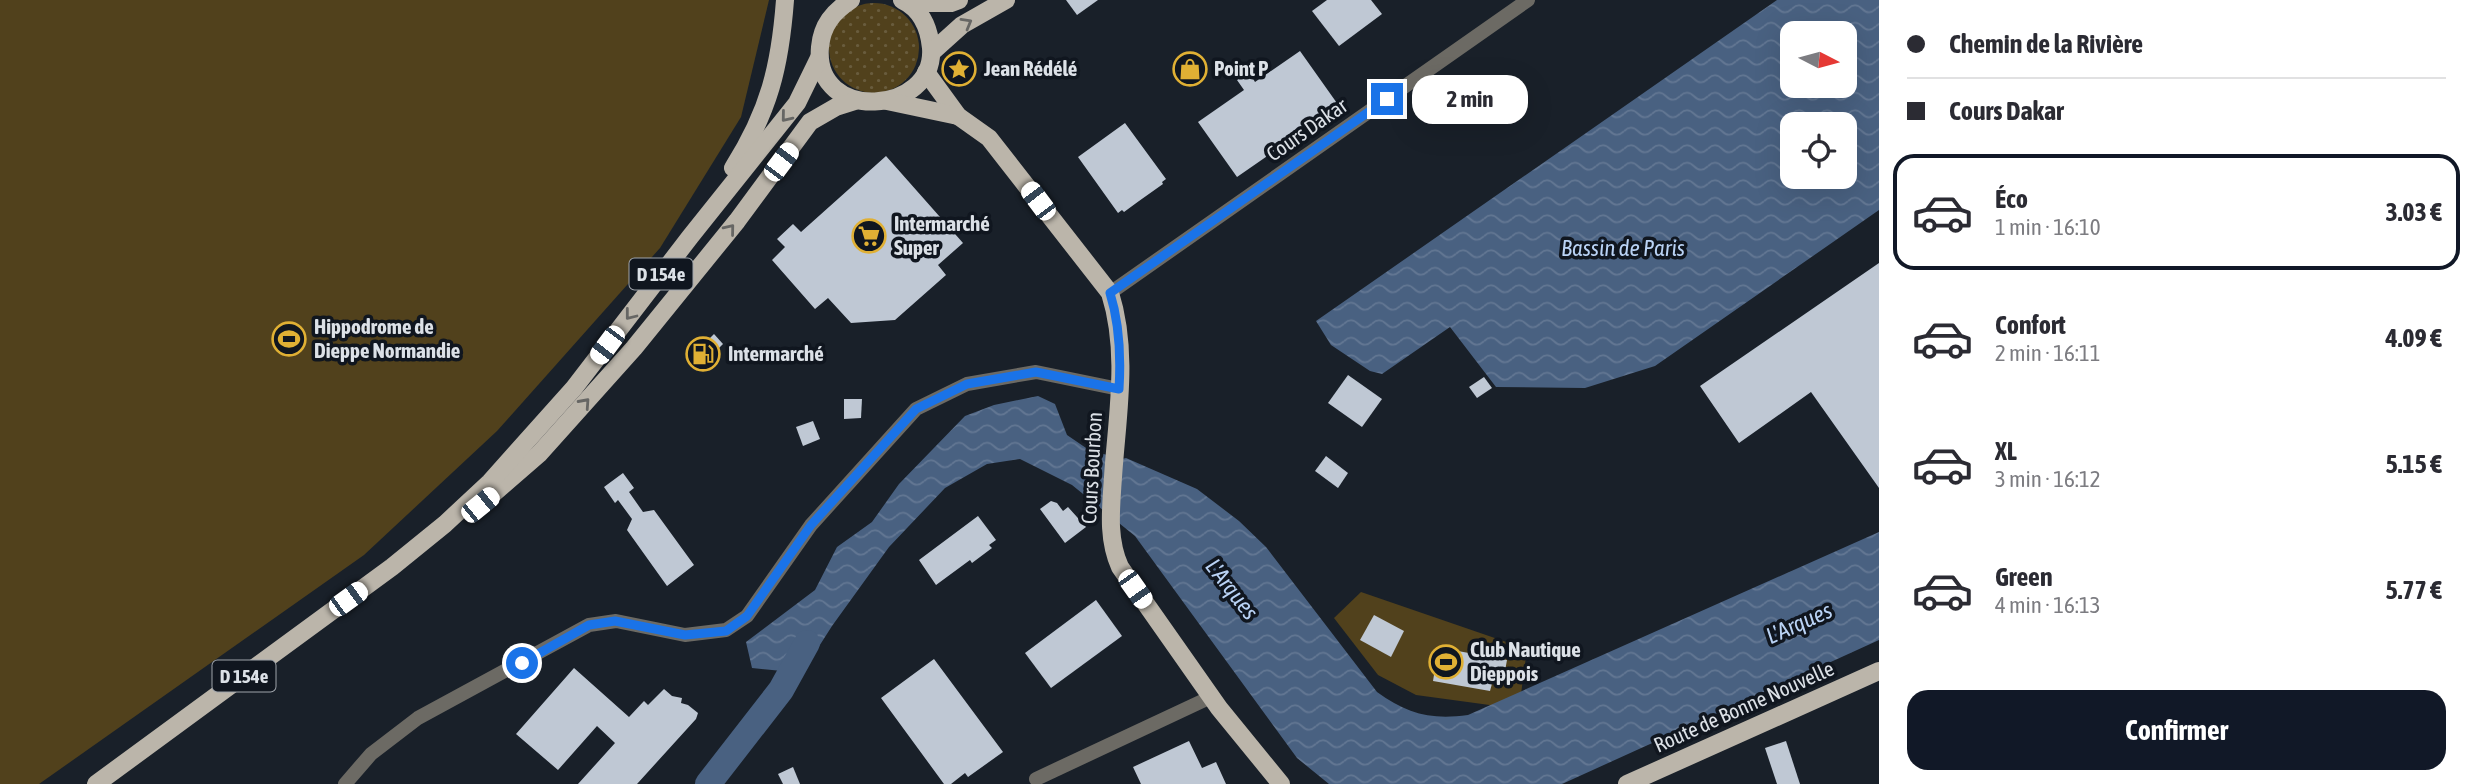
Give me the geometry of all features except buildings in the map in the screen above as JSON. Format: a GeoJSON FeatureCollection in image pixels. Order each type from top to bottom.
{"type":"FeatureCollection","features":[{"type":"Feature","properties":{"kind":"main road"},"geometry":{"type":"LineString","coordinates":[[690,237],[760,120],[777,68],[785,0]]}},
{"type":"Feature","properties":{"kind":"main road"},"geometry":{"type":"LineString","coordinates":[[906,2],[951,3],[959,0]]}},
{"type":"Feature","properties":{"kind":"main road"},"geometry":{"type":"LineString","coordinates":[[932,52],[962,25],[1006,0]]}},
{"type":"Feature","properties":{"kind":"main road"},"geometry":{"type":"LineString","coordinates":[[887,101],[902,96],[916,86],[926,72],[932,52],[929,31],[919,12],[906,2]]}},
{"type":"Feature","properties":{"kind":"main road"},"geometry":{"type":"LineString","coordinates":[[841,3],[821,35],[819,58],[831,85],[855,101]]}},
{"type":"Feature","properties":{"kind":"main road","name":"D 154e"},"geometry":{"type":"LineString","coordinates":[[96,784],[392,567],[445,524],[490,482],[574,388],[797,103],[819,58]]}},
{"type":"Feature","properties":{"kind":"main road","name":"Cours Bourbon"},"geometry":{"type":"LineString","coordinates":[[926,72],[958,116],[989,138],[1110,293],[1118,318],[1121,360],[1110,516],[1112,550],[1120,568],[1211,696],[1281,784]]}},
{"type":"Feature","properties":{"kind":"main road","name":"D 154e"},"geometry":{"type":"LineString","coordinates":[[392,567],[449,530],[539,454],[634,348],[737,221],[810,122],[836,107],[855,101]]}},
{"type":"Feature","properties":{"kind":"main road","name":"Cours Bourbon"},"geometry":{"type":"LineString","coordinates":[[855,101],[887,101],[958,116]]}},
{"type":"Feature","properties":{"kind":"main road","name":"Route de Bonne Nouvelle"},"geometry":{"type":"LineString","coordinates":[[1627,784],[1879,671]]}},
{"type":"Feature","properties":{"kind":"street","name":"Cours Dakar"},"geometry":{"type":"LineString","coordinates":[[1110,293],[1528,0]]}},
{"type":"Feature","properties":{"kind":"street"},"geometry":{"type":"LineString","coordinates":[[345,784],[371,754],[418,718],[589,625],[615,621],[685,635],[726,631],[747,616],[811,525],[916,409],[967,384],[1036,372],[1119,389]]}},
{"type":"Feature","properties":{"kind":"street"},"geometry":{"type":"LineString","coordinates":[[1036,779],[1211,696]]}},
{"type":"Feature","properties":{"kind":"shaded area","name":"Hippodrome de Dieppe Normandie"},"geometry":{"type":"Polygon","coordinates":[[[0,0],[769,0],[741,117],[660,248],[497,431],[364,555],[39,784],[0,784],[0,0]]]}},
{"type":"Feature","properties":{"kind":"shaded area"},"geometry":{"type":"Polygon","coordinates":[[[874,3],[891,6],[906,16],[916,31],[919,48],[916,65],[906,80],[891,90],[874,93],[857,90],[842,80],[832,65],[829,48],[832,31],[842,16],[857,6],[874,3]]]}},
{"type":"Feature","properties":{"kind":"shaded area","name":"Club Nautique Dieppois"},"geometry":{"type":"Polygon","coordinates":[[[1361,592],[1527,649],[1519,709],[1416,695],[1378,675],[1334,618],[1361,592]]]}},
{"type":"Feature","properties":{"kind":"water","name":"Bassin de Paris"},"geometry":{"type":"Polygon","coordinates":[[[1777,0],[1879,0],[1879,210],[1655,366],[1585,388],[1496,387],[1450,327],[1382,374],[1370,371],[1331,345],[1316,321],[1777,0]]]}},
{"type":"Feature","properties":{"kind":"water"},"geometry":{"type":"Polygon","coordinates":[[[1038,396],[1055,404],[1067,435],[1089,450],[1126,458],[1197,489],[1239,521],[1266,547],[1377,692],[1399,706],[1420,714],[1442,717],[1468,715],[1879,532],[1879,640],[1562,784],[1329,784],[1297,758],[1135,536],[1072,485],[1020,459],[987,464],[945,488],[889,547],[802,673],[752,668],[746,642],[815,590],[837,547],[872,522],[899,484],[965,416],[994,405],[1038,396]]]}},
{"type":"Feature","properties":{"kind":"waterway","name":"L'Arques"},"geometry":{"type":"LineString","coordinates":[[708,784],[781,690],[807,643]]}},
{"type":"Feature","properties":{"kind":"place","name":"Jean Rédélé"},"geometry":{"type":"Point","coordinates":[959,69]}},
{"type":"Feature","properties":{"kind":"place","name":"Point P"},"geometry":{"type":"Point","coordinates":[1190,69]}},
{"type":"Feature","properties":{"kind":"place","name":"Intermarché Super"},"geometry":{"type":"Point","coordinates":[869,236]}},
{"type":"Feature","properties":{"kind":"place","name":"Hippodrome de Dieppe Normandie"},"geometry":{"type":"Point","coordinates":[289,339]}},
{"type":"Feature","properties":{"kind":"place","name":"Intermarché"},"geometry":{"type":"Point","coordinates":[703,354]}},
{"type":"Feature","properties":{"kind":"place","name":"Club Nautique Dieppois"},"geometry":{"type":"Point","coordinates":[1446,662]}},
{"type":"Feature","properties":{"kind":"route"},"geometry":{"type":"LineString","coordinates":[[522,663],[589,625],[615,621],[685,635],[726,631],[747,616],[811,525],[916,409],[967,384],[1036,372],[1119,389],[1121,360],[1118,318],[1110,293],[1387,99]]}}]}
